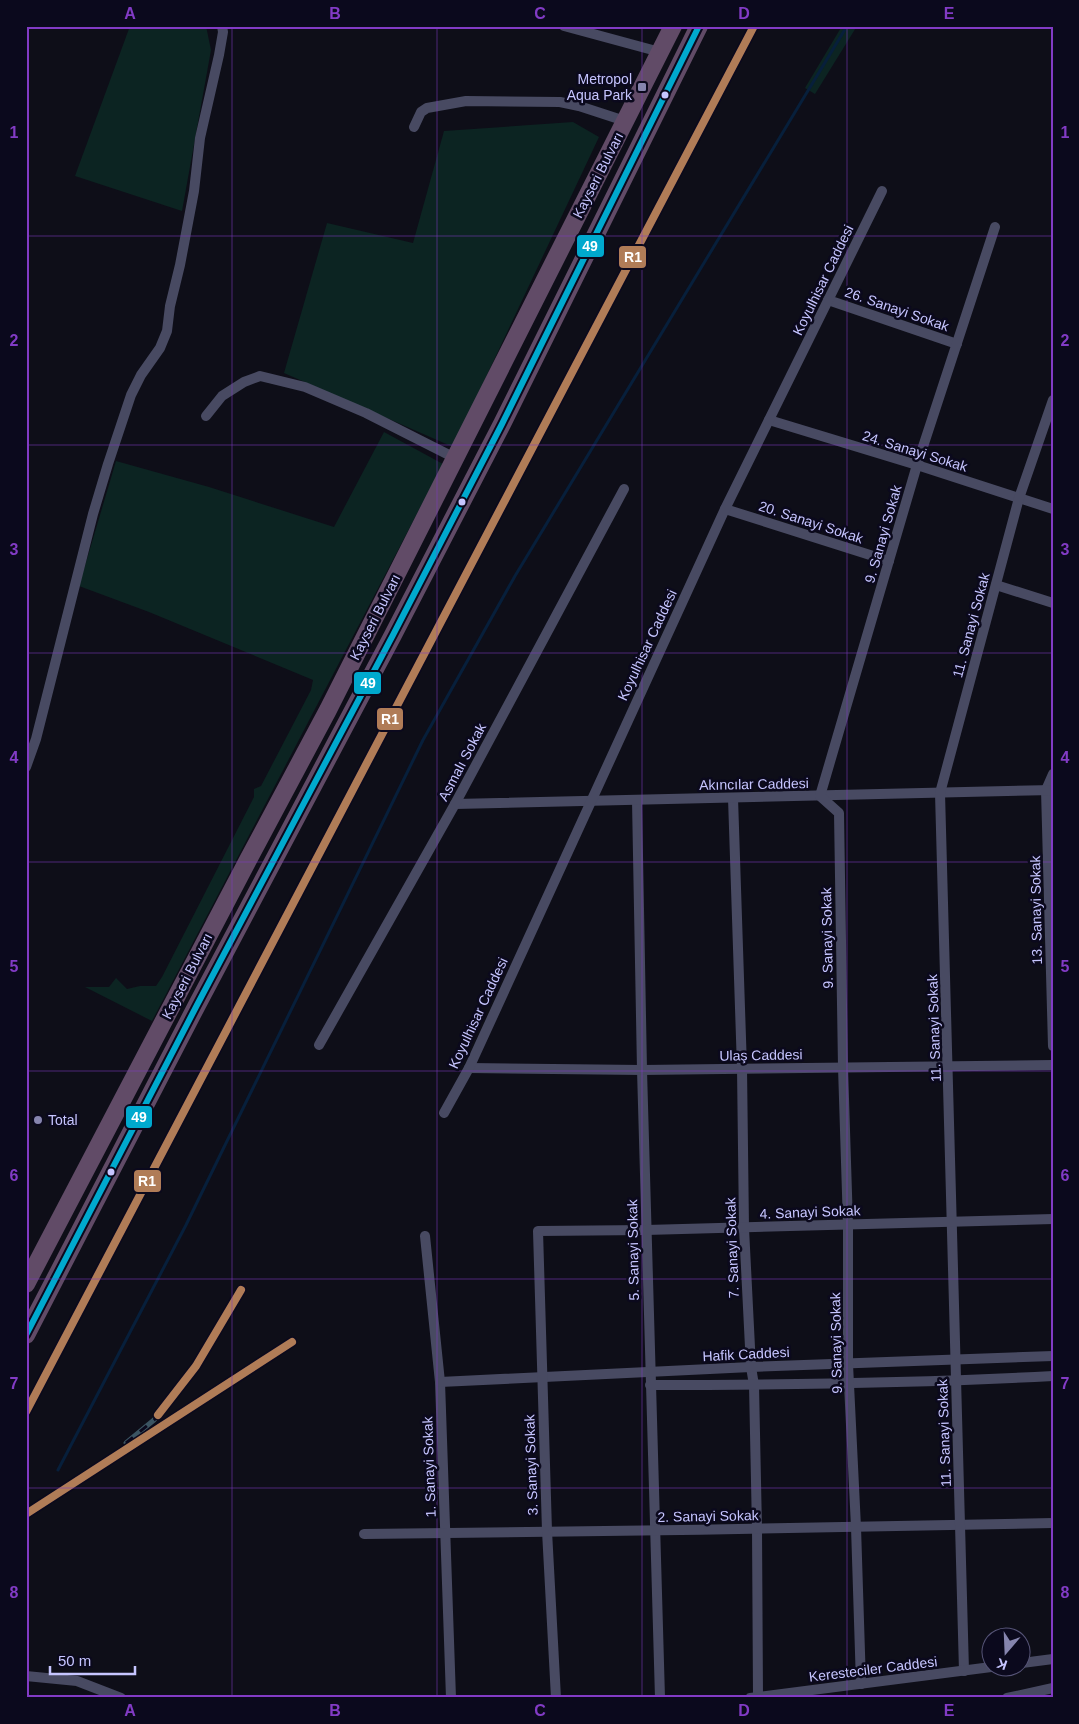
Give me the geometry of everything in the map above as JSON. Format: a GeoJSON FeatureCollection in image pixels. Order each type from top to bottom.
{"type":"FeatureCollection","features":[{"type":"Feature","properties":{"kind":"highway","name":"Kayseri Bulvarı"},"geometry":{"type":"LineString","coordinates":[[26,1284],[328,710],[673,26]]}},
{"type":"Feature","properties":{"kind":"highway","name":"Kayseri Bulvarı"},"geometry":{"type":"LineString","coordinates":[[26,1334],[502,424],[699,26]]}},
{"type":"Feature","properties":{"kind":"street"},"geometry":{"type":"LineString","coordinates":[[26,767],[36,738],[93,514],[114,447],[131,395],[141,375],[160,348],[168,331],[170,306],[194,191],[200,138],[219,55],[223,32],[222,26]]}},
{"type":"Feature","properties":{"kind":"street"},"geometry":{"type":"LineString","coordinates":[[564,26],[660,52]]}},
{"type":"Feature","properties":{"kind":"street"},"geometry":{"type":"LineString","coordinates":[[414,127],[420,112],[427,108],[466,101],[560,102],[625,121]]}},
{"type":"Feature","properties":{"kind":"street","name":"Koyulhisar Caddesi"},"geometry":{"type":"LineString","coordinates":[[444,1113],[469,1068],[725,509],[882,191]]}},
{"type":"Feature","properties":{"kind":"street","name":"9. Sanayi Sokak"},"geometry":{"type":"LineString","coordinates":[[861,1684],[848,1364],[848,1225],[843,1067],[839,813],[820,796],[917,465],[995,227]]}},
{"type":"Feature","properties":{"kind":"street","name":"26. Sanayi Sokak"},"geometry":{"type":"LineString","coordinates":[[828,300],[957,344]]}},
{"type":"Feature","properties":{"kind":"street"},"geometry":{"type":"LineString","coordinates":[[206,416],[222,396],[244,382],[260,376],[305,387],[366,413],[454,458]]}},
{"type":"Feature","properties":{"kind":"street","name":"11. Sanayi Sokak"},"geometry":{"type":"LineString","coordinates":[[964,1671],[957,1360],[940,793],[1019,498],[1053,400]]}},
{"type":"Feature","properties":{"kind":"street","name":"24. Sanayi Sokak"},"geometry":{"type":"LineString","coordinates":[[769,420],[1053,509]]}},
{"type":"Feature","properties":{"kind":"street","name":"Asmalı Sokak"},"geometry":{"type":"LineString","coordinates":[[319,1045],[455,804],[624,489]]}},
{"type":"Feature","properties":{"kind":"street","name":"20. Sanayi Sokak"},"geometry":{"type":"LineString","coordinates":[[725,509],[889,561]]}},
{"type":"Feature","properties":{"kind":"street"},"geometry":{"type":"LineString","coordinates":[[996,585],[1053,603]]}},
{"type":"Feature","properties":{"kind":"street","name":"13. Sanayi Sokak"},"geometry":{"type":"LineString","coordinates":[[1053,774],[1050,790],[1053,1046]]}},
{"type":"Feature","properties":{"kind":"street","name":"Akıncılar Caddesi"},"geometry":{"type":"LineString","coordinates":[[455,804],[1050,790]]}},
{"type":"Feature","properties":{"kind":"street","name":"7. Sanayi Sokak"},"geometry":{"type":"LineString","coordinates":[[733,798],[742,1068],[744,1228],[751,1367],[754,1385],[758,1697]]}},
{"type":"Feature","properties":{"kind":"street","name":"5. Sanayi Sokak"},"geometry":{"type":"LineString","coordinates":[[637,801],[646,1230],[660,1698]]}},
{"type":"Feature","properties":{"kind":"street","name":"Ulaş Caddesi"},"geometry":{"type":"LineString","coordinates":[[469,1068],[642,1070],[1053,1065]]}},
{"type":"Feature","properties":{"kind":"street","name":"4. Sanayi Sokak"},"geometry":{"type":"LineString","coordinates":[[538,1231],[744,1228],[1053,1219]]}},
{"type":"Feature","properties":{"kind":"street","name":"3. Sanayi Sokak"},"geometry":{"type":"LineString","coordinates":[[538,1231],[547,1531],[556,1698]]}},
{"type":"Feature","properties":{"kind":"street","name":"1. Sanayi Sokak"},"geometry":{"type":"LineString","coordinates":[[425,1236],[440,1382],[451,1698]]}},
{"type":"Feature","properties":{"kind":"street","name":"Hafik Caddesi"},"geometry":{"type":"LineString","coordinates":[[440,1382],[751,1367],[1053,1356]]}},
{"type":"Feature","properties":{"kind":"street","name":"Hafik Caddesi"},"geometry":{"type":"LineString","coordinates":[[650,1385],[850,1384],[1053,1376]]}},
{"type":"Feature","properties":{"kind":"street","name":"2. Sanayi Sokak"},"geometry":{"type":"LineString","coordinates":[[364,1534],[655,1531],[1053,1523]]}},
{"type":"Feature","properties":{"kind":"street"},"geometry":{"type":"LineString","coordinates":[[1032,1662],[1053,1659]]}},
{"type":"Feature","properties":{"kind":"street","name":"Keresteciler Caddesi"},"geometry":{"type":"LineString","coordinates":[[750,1698],[982,1668]]}},
{"type":"Feature","properties":{"kind":"street"},"geometry":{"type":"LineString","coordinates":[[26,1676],[76,1681],[121,1698]]}},
{"type":"Feature","properties":{"kind":"street"},"geometry":{"type":"LineString","coordinates":[[1007,1698],[1053,1688]]}},
{"type":"Feature","properties":{"kind":"green space"},"geometry":{"type":"Polygon","coordinates":[[[130,26],[206,26],[211,50],[182,211],[75,176],[130,26]]]}},
{"type":"Feature","properties":{"kind":"green space"},"geometry":{"type":"Polygon","coordinates":[[[842,26],[857,26],[815,94],[805,88],[842,26]]]}},
{"type":"Feature","properties":{"kind":"green space"},"geometry":{"type":"Polygon","coordinates":[[[573,122],[599,137],[453,447],[284,373],[327,223],[413,243],[444,131],[573,122]]]}},
{"type":"Feature","properties":{"kind":"green space"},"geometry":{"type":"Polygon","coordinates":[[[384,432],[443,464],[152,1021],[85,987],[109,987],[116,978],[127,989],[140,986],[156,986],[254,797],[254,789],[261,786],[311,690],[313,680],[149,612],[79,586],[116,461],[209,487],[334,527],[384,432]]]}},
{"type":"Feature","properties":{"kind":"waterway"},"geometry":{"type":"LineString","coordinates":[[58,1470],[186,1225],[423,740],[515,576],[847,26]]}},
{"type":"Feature","properties":{"kind":"railway"},"geometry":{"type":"LineString","coordinates":[[126,1443],[154,1420],[196,1366],[241,1290]]}},
{"type":"Feature","properties":{"kind":"railway"},"geometry":{"type":"LineString","coordinates":[[26,1514],[292,1342]]}},
{"type":"Feature","properties":{"kind":"transit line","name":"49"},"geometry":{"type":"LineString","coordinates":[[26,1335],[502,424],[699,26]]}},
{"type":"Feature","properties":{"kind":"transit line","name":"R1"},"geometry":{"type":"LineString","coordinates":[[26,1412],[754,26]]}},
{"type":"Feature","properties":{"kind":"transit line","name":"R1"},"geometry":{"type":"LineString","coordinates":[[158,1415],[196,1366],[241,1290]]}},
{"type":"Feature","properties":{"kind":"transit line","name":"R1"},"geometry":{"type":"LineString","coordinates":[[26,1514],[292,1342]]}},
{"type":"Feature","properties":{"kind":"place","name":"Metropol Aqua Park"},"geometry":{"type":"Point","coordinates":[642,87]}},
{"type":"Feature","properties":{"kind":"place","name":"Total"},"geometry":{"type":"Point","coordinates":[38,1120]}}]}
